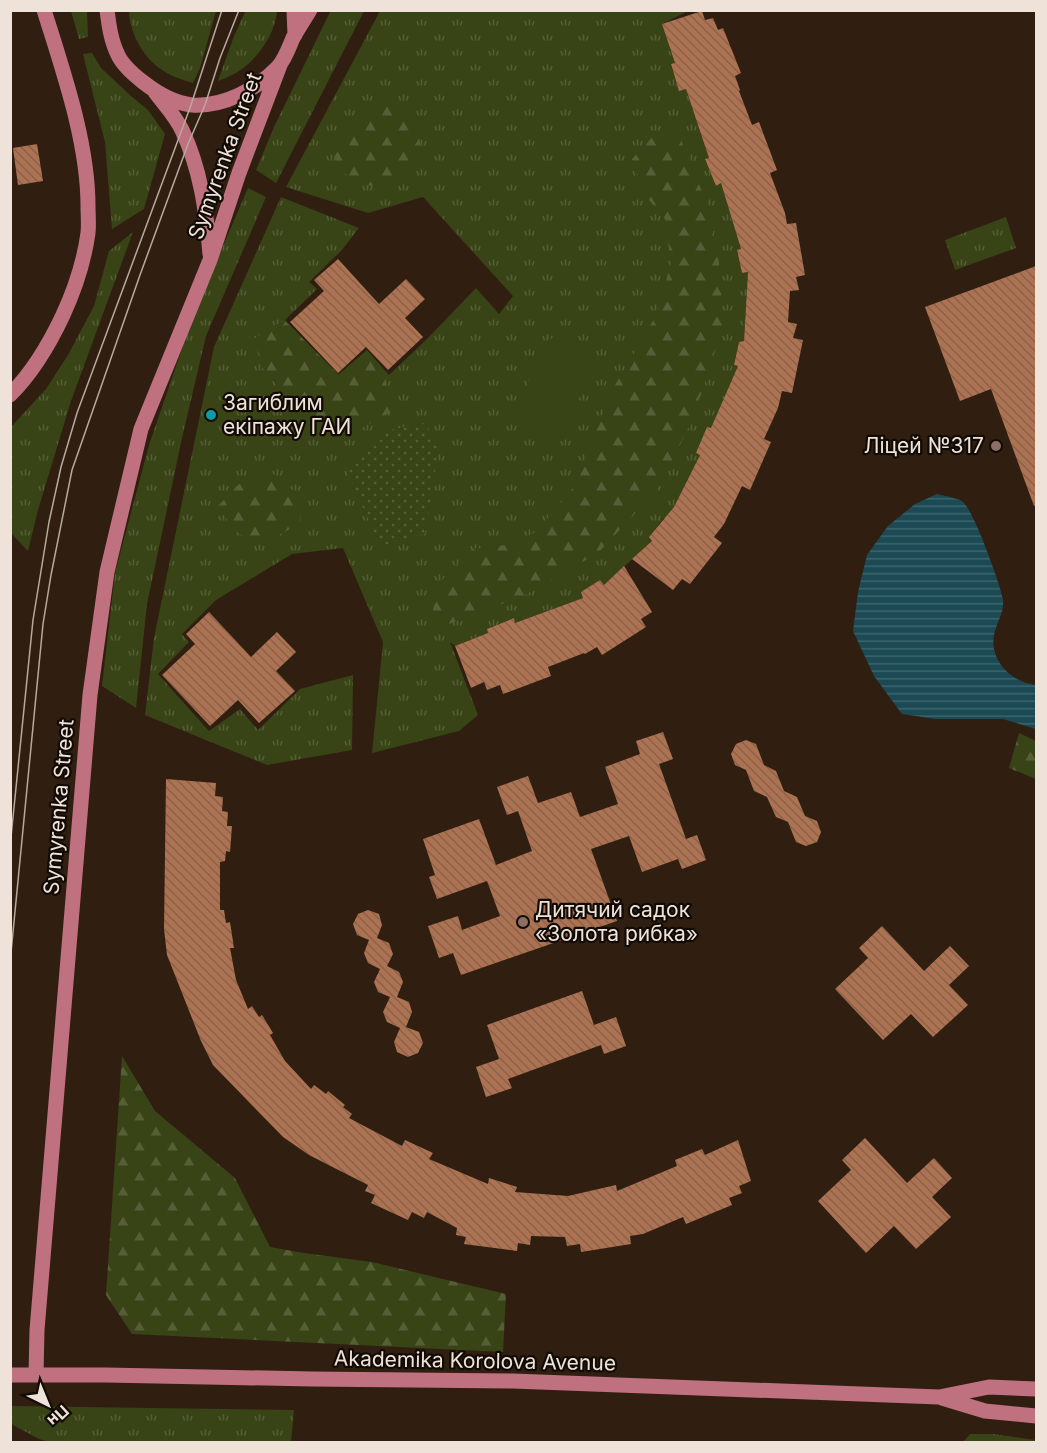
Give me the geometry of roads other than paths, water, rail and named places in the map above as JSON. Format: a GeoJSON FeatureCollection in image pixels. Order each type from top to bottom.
{"type":"FeatureCollection","features":[{"type":"Feature","properties":{"kind":"main road"},"geometry":{"type":"LineString","coordinates":[[10,395],[24,381],[44,353],[59,323],[81,270],[88,231],[88,191],[84,150],[44,10]]}},
{"type":"Feature","properties":{"kind":"main road"},"geometry":{"type":"LineString","coordinates":[[107,10],[110,32],[118,57],[132,74],[153,90],[178,102],[205,105],[233,98],[254,87],[280,65]]}},
{"type":"Feature","properties":{"kind":"main road"},"geometry":{"type":"LineString","coordinates":[[294,10],[295,35]]}},
{"type":"Feature","properties":{"kind":"main road"},"geometry":{"type":"LineString","coordinates":[[295,35],[310,10]]}},
{"type":"Feature","properties":{"kind":"main road","name":"Symyrenka Street"},"geometry":{"type":"LineString","coordinates":[[36,1375],[38,1318],[90,695],[107,572],[141,429],[210,260],[239,173],[280,65],[295,35]]}},
{"type":"Feature","properties":{"kind":"main road","name":"Symyrenka Street"},"geometry":{"type":"LineString","coordinates":[[153,90],[182,129],[188,144],[201,183],[206,208],[210,260]]}},
{"type":"Feature","properties":{"kind":"main road","name":"Akademika Korolova Avenue"},"geometry":{"type":"LineString","coordinates":[[10,1375],[513,1381],[939,1397],[988,1387],[1036,1389]]}},
{"type":"Feature","properties":{"kind":"main road","name":"Akademika Korolova Avenue"},"geometry":{"type":"LineString","coordinates":[[939,1397],[985,1411],[1036,1416]]}},
{"type":"Feature","properties":{"kind":"water"},"geometry":{"type":"Polygon","coordinates":[[[937,494],[963,502],[980,532],[1003,600],[1002,612],[993,641],[994,650],[1009,674],[1026,683],[1036,685],[1036,729],[1003,719],[936,719],[902,714],[874,676],[853,631],[858,592],[867,555],[888,526],[915,504],[937,494]]]}},
{"type":"Feature","properties":{"kind":"tram line"},"geometry":{"type":"LineString","coordinates":[[10,847],[33,620],[49,522],[61,467],[77,413],[191,105],[222,10]]}},
{"type":"Feature","properties":{"kind":"tram line"},"geometry":{"type":"LineString","coordinates":[[10,963],[43,624],[72,470],[140,275],[239,10]]}},
{"type":"Feature","properties":{"kind":"place","name":"Загиблим екіпажу ГАИ"},"geometry":{"type":"Point","coordinates":[211,415]}},
{"type":"Feature","properties":{"kind":"place","name":"Ліцей №317"},"geometry":{"type":"Point","coordinates":[996,446]}},
{"type":"Feature","properties":{"kind":"place","name":"Дитячий садок «Золота рибка»"},"geometry":{"type":"Point","coordinates":[523,922]}}]}
